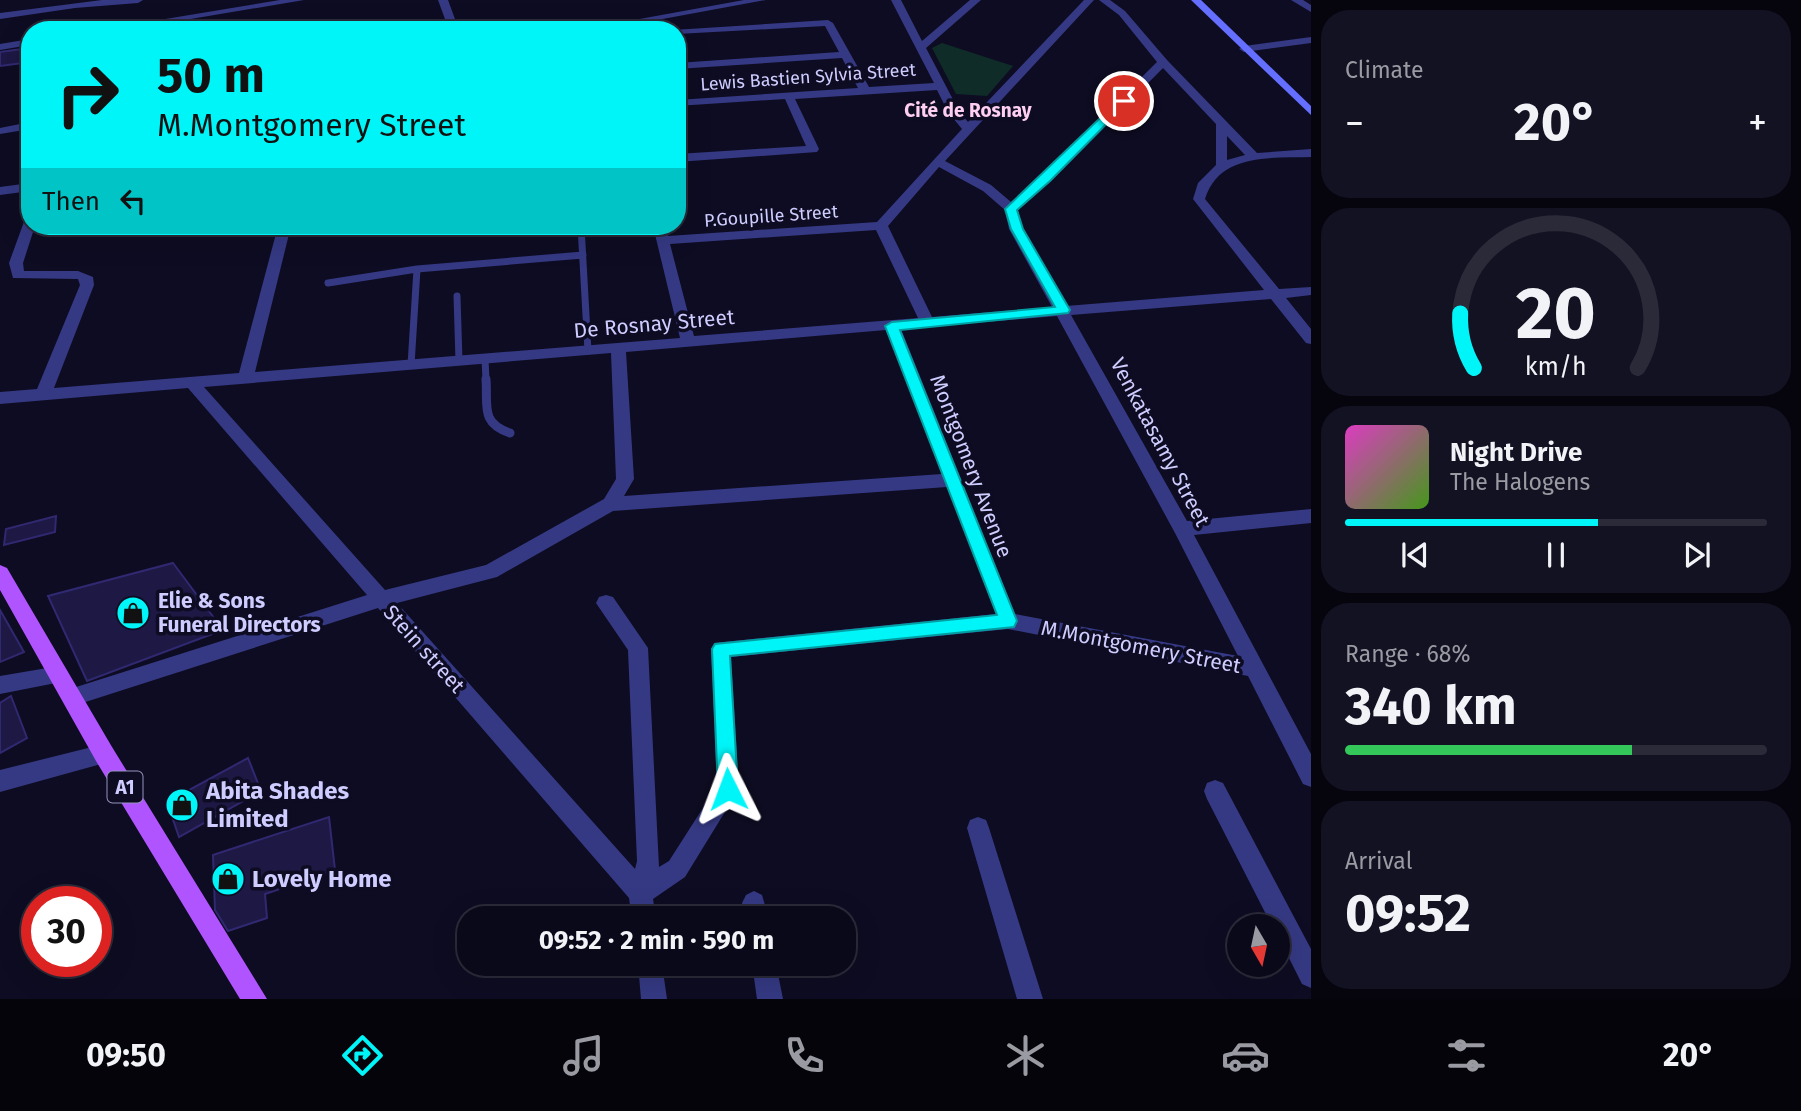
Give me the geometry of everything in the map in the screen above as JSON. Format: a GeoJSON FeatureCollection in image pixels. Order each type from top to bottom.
{"type":"FeatureCollection","features":[{"type":"Feature","properties":{"kind":"main road"},"geometry":{"type":"LineString","coordinates":[[1198,1],[1311,112]]}},
{"type":"Feature","properties":{"kind":"main road","name":"A1"},"geometry":{"type":"LineString","coordinates":[[0,573],[104,754],[254,999]]}},
{"type":"Feature","properties":{"kind":"street"},"geometry":{"type":"LineString","coordinates":[[0,16],[138,0]]}},
{"type":"Feature","properties":{"kind":"street"},"geometry":{"type":"LineString","coordinates":[[216,0],[219,16]]}},
{"type":"Feature","properties":{"kind":"street"},"geometry":{"type":"LineString","coordinates":[[178,21],[299,0]]}},
{"type":"Feature","properties":{"kind":"street"},"geometry":{"type":"LineString","coordinates":[[443,0],[451,21]]}},
{"type":"Feature","properties":{"kind":"street"},"geometry":{"type":"LineString","coordinates":[[663,21],[722,3],[761,0]]}},
{"type":"Feature","properties":{"kind":"street"},"geometry":{"type":"LineString","coordinates":[[896,0],[941,86],[969,131]]}},
{"type":"Feature","properties":{"kind":"street"},"geometry":{"type":"LineString","coordinates":[[922,46],[976,0]]}},
{"type":"Feature","properties":{"kind":"street"},"geometry":{"type":"LineString","coordinates":[[928,323],[881,226],[937,161],[969,131],[1089,0]]}},
{"type":"Feature","properties":{"kind":"street"},"geometry":{"type":"LineString","coordinates":[[1104,0],[1122,13],[1163,62],[1253,156]]}},
{"type":"Feature","properties":{"kind":"street"},"geometry":{"type":"LineString","coordinates":[[1296,0],[1311,9]]}},
{"type":"Feature","properties":{"kind":"street"},"geometry":{"type":"LineString","coordinates":[[686,31],[828,23],[865,90]]}},
{"type":"Feature","properties":{"kind":"street"},"geometry":{"type":"LineString","coordinates":[[1244,49],[1311,40]]}},
{"type":"Feature","properties":{"kind":"street"},"geometry":{"type":"LineString","coordinates":[[1297,42],[1311,51]]}},
{"type":"Feature","properties":{"kind":"street"},"geometry":{"type":"LineString","coordinates":[[0,47],[21,44]]}},
{"type":"Feature","properties":{"kind":"street"},"geometry":{"type":"LineString","coordinates":[[686,65],[846,55]]}},
{"type":"Feature","properties":{"kind":"street"},"geometry":{"type":"LineString","coordinates":[[1011,209],[1046,179],[1163,62]]}},
{"type":"Feature","properties":{"kind":"street","name":"Lewis Bastien Sylvia Street"},"geometry":{"type":"LineString","coordinates":[[686,103],[941,86]]}},
{"type":"Feature","properties":{"kind":"street"},"geometry":{"type":"LineString","coordinates":[[686,157],[813,149],[789,97]]}},
{"type":"Feature","properties":{"kind":"street"},"geometry":{"type":"LineString","coordinates":[[1219,168],[1222,123]]}},
{"type":"Feature","properties":{"kind":"street"},"geometry":{"type":"LineString","coordinates":[[0,131],[21,127]]}},
{"type":"Feature","properties":{"kind":"street"},"geometry":{"type":"LineString","coordinates":[[1311,153],[1253,156],[1219,168],[1200,192],[1199,199],[1311,339]]}},
{"type":"Feature","properties":{"kind":"street","name":"Venkatasamy Street"},"geometry":{"type":"LineString","coordinates":[[937,161],[987,188],[1011,209],[1017,229],[1182,529],[1311,776]]}},
{"type":"Feature","properties":{"kind":"street"},"geometry":{"type":"LineString","coordinates":[[0,191],[21,188]]}},
{"type":"Feature","properties":{"kind":"street","name":"P.Goupille Street"},"geometry":{"type":"LineString","coordinates":[[686,232],[881,226]]}},
{"type":"Feature","properties":{"kind":"street"},"geometry":{"type":"LineString","coordinates":[[26,235],[16,263],[19,275],[79,275],[86,277],[87,285],[43,395]]}},
{"type":"Feature","properties":{"kind":"street"},"geometry":{"type":"LineString","coordinates":[[246,378],[282,235]]}},
{"type":"Feature","properties":{"kind":"street"},"geometry":{"type":"LineString","coordinates":[[662,235],[688,341]]}},
{"type":"Feature","properties":{"kind":"street","name":"De Rosnay Street"},"geometry":{"type":"LineString","coordinates":[[0,398],[1311,291]]}},
{"type":"Feature","properties":{"kind":"street","name":"Montgomery Avenue"},"geometry":{"type":"LineString","coordinates":[[892,326],[1008,621]]}},
{"type":"Feature","properties":{"kind":"street"},"geometry":{"type":"LineString","coordinates":[[610,504],[625,478],[618,348]]}},
{"type":"Feature","properties":{"kind":"street","name":"Stein street"},"geometry":{"type":"LineString","coordinates":[[192,383],[640,893]]}},
{"type":"Feature","properties":{"kind":"street"},"geometry":{"type":"LineString","coordinates":[[73,697],[380,599],[491,572],[610,504],[952,480]]}},
{"type":"Feature","properties":{"kind":"street"},"geometry":{"type":"LineString","coordinates":[[1182,529],[1311,516]]}},
{"type":"Feature","properties":{"kind":"street"},"geometry":{"type":"LineString","coordinates":[[606,603],[638,648],[649,861],[640,893],[642,906]]}},
{"type":"Feature","properties":{"kind":"street","name":"M.Montgomery Street"},"geometry":{"type":"LineString","coordinates":[[640,893],[677,869],[728,789],[721,649],[1008,621],[1254,668]]}},
{"type":"Feature","properties":{"kind":"street"},"geometry":{"type":"LineString","coordinates":[[0,685],[59,675]]}},
{"type":"Feature","properties":{"kind":"street"},"geometry":{"type":"LineString","coordinates":[[0,781],[104,754]]}},
{"type":"Feature","properties":{"kind":"street"},"geometry":{"type":"LineString","coordinates":[[1216,791],[1311,975]]}},
{"type":"Feature","properties":{"kind":"street"},"geometry":{"type":"LineString","coordinates":[[978,828],[1030,999]]}},
{"type":"Feature","properties":{"kind":"street"},"geometry":{"type":"LineString","coordinates":[[651,976],[654,999]]}},
{"type":"Feature","properties":{"kind":"street"},"geometry":{"type":"LineString","coordinates":[[766,976],[770,999]]}},
{"type":"Feature","properties":{"kind":"lane"},"geometry":{"type":"LineString","coordinates":[[582,235],[588,351]]}},
{"type":"Feature","properties":{"kind":"lane"},"geometry":{"type":"LineString","coordinates":[[328,282],[416,269],[583,255]]}},
{"type":"Feature","properties":{"kind":"lane"},"geometry":{"type":"LineString","coordinates":[[411,365],[416,269]]}},
{"type":"Feature","properties":{"kind":"lane"},"geometry":{"type":"LineString","coordinates":[[457,296],[459,361]]}},
{"type":"Feature","properties":{"kind":"lane"},"geometry":{"type":"LineString","coordinates":[[485,359],[489,421],[495,428],[510,433]]}},
{"type":"Feature","properties":{"kind":"green space"},"geometry":{"type":"Polygon","coordinates":[[[942,43],[1013,66],[987,96],[956,94],[932,48],[942,43]]]}},
{"type":"Feature","properties":{"kind":"building"},"geometry":{"type":"Polygon","coordinates":[[[21,49],[21,63],[0,66],[0,52],[21,49]]]}},
{"type":"Feature","properties":{"kind":"building"},"geometry":{"type":"Polygon","coordinates":[[[56,516],[55,532],[4,545],[6,529],[56,516]]]}},
{"type":"Feature","properties":{"kind":"building","name":"Elie & Sons Funeral Directors"},"geometry":{"type":"Polygon","coordinates":[[[173,563],[223,630],[87,681],[48,596],[173,563]]]}},
{"type":"Feature","properties":{"kind":"building"},"geometry":{"type":"Polygon","coordinates":[[[0,610],[24,652],[0,662],[0,610]]]}},
{"type":"Feature","properties":{"kind":"building"},"geometry":{"type":"Polygon","coordinates":[[[11,696],[27,738],[0,753],[0,703],[11,696]]]}},
{"type":"Feature","properties":{"kind":"building"},"geometry":{"type":"Polygon","coordinates":[[[248,758],[261,791],[179,837],[167,802],[248,758]]]}},
{"type":"Feature","properties":{"kind":"building"},"geometry":{"type":"Polygon","coordinates":[[[329,817],[335,870],[265,894],[267,918],[228,931],[215,910],[213,855],[329,817]]]}},
{"type":"Feature","properties":{"kind":"place","name":"Elie & Sons Funeral Directors"},"geometry":{"type":"Point","coordinates":[133,613]}},
{"type":"Feature","properties":{"kind":"place","name":"Abita Shades Limited"},"geometry":{"type":"Point","coordinates":[182,805]}},
{"type":"Feature","properties":{"kind":"place","name":"Lovely Home"},"geometry":{"type":"Point","coordinates":[228,879]}},
{"type":"Feature","properties":{"kind":"district","name":"Cité de Rosnay"},"geometry":{"type":"Point","coordinates":[968,110]}},
{"type":"Feature","properties":{"kind":"route"},"geometry":{"type":"LineString","coordinates":[[728,789],[721,649],[1008,621],[892,326],[1063,310],[1017,229],[1011,209],[1046,179],[1124,101]]}}]}
